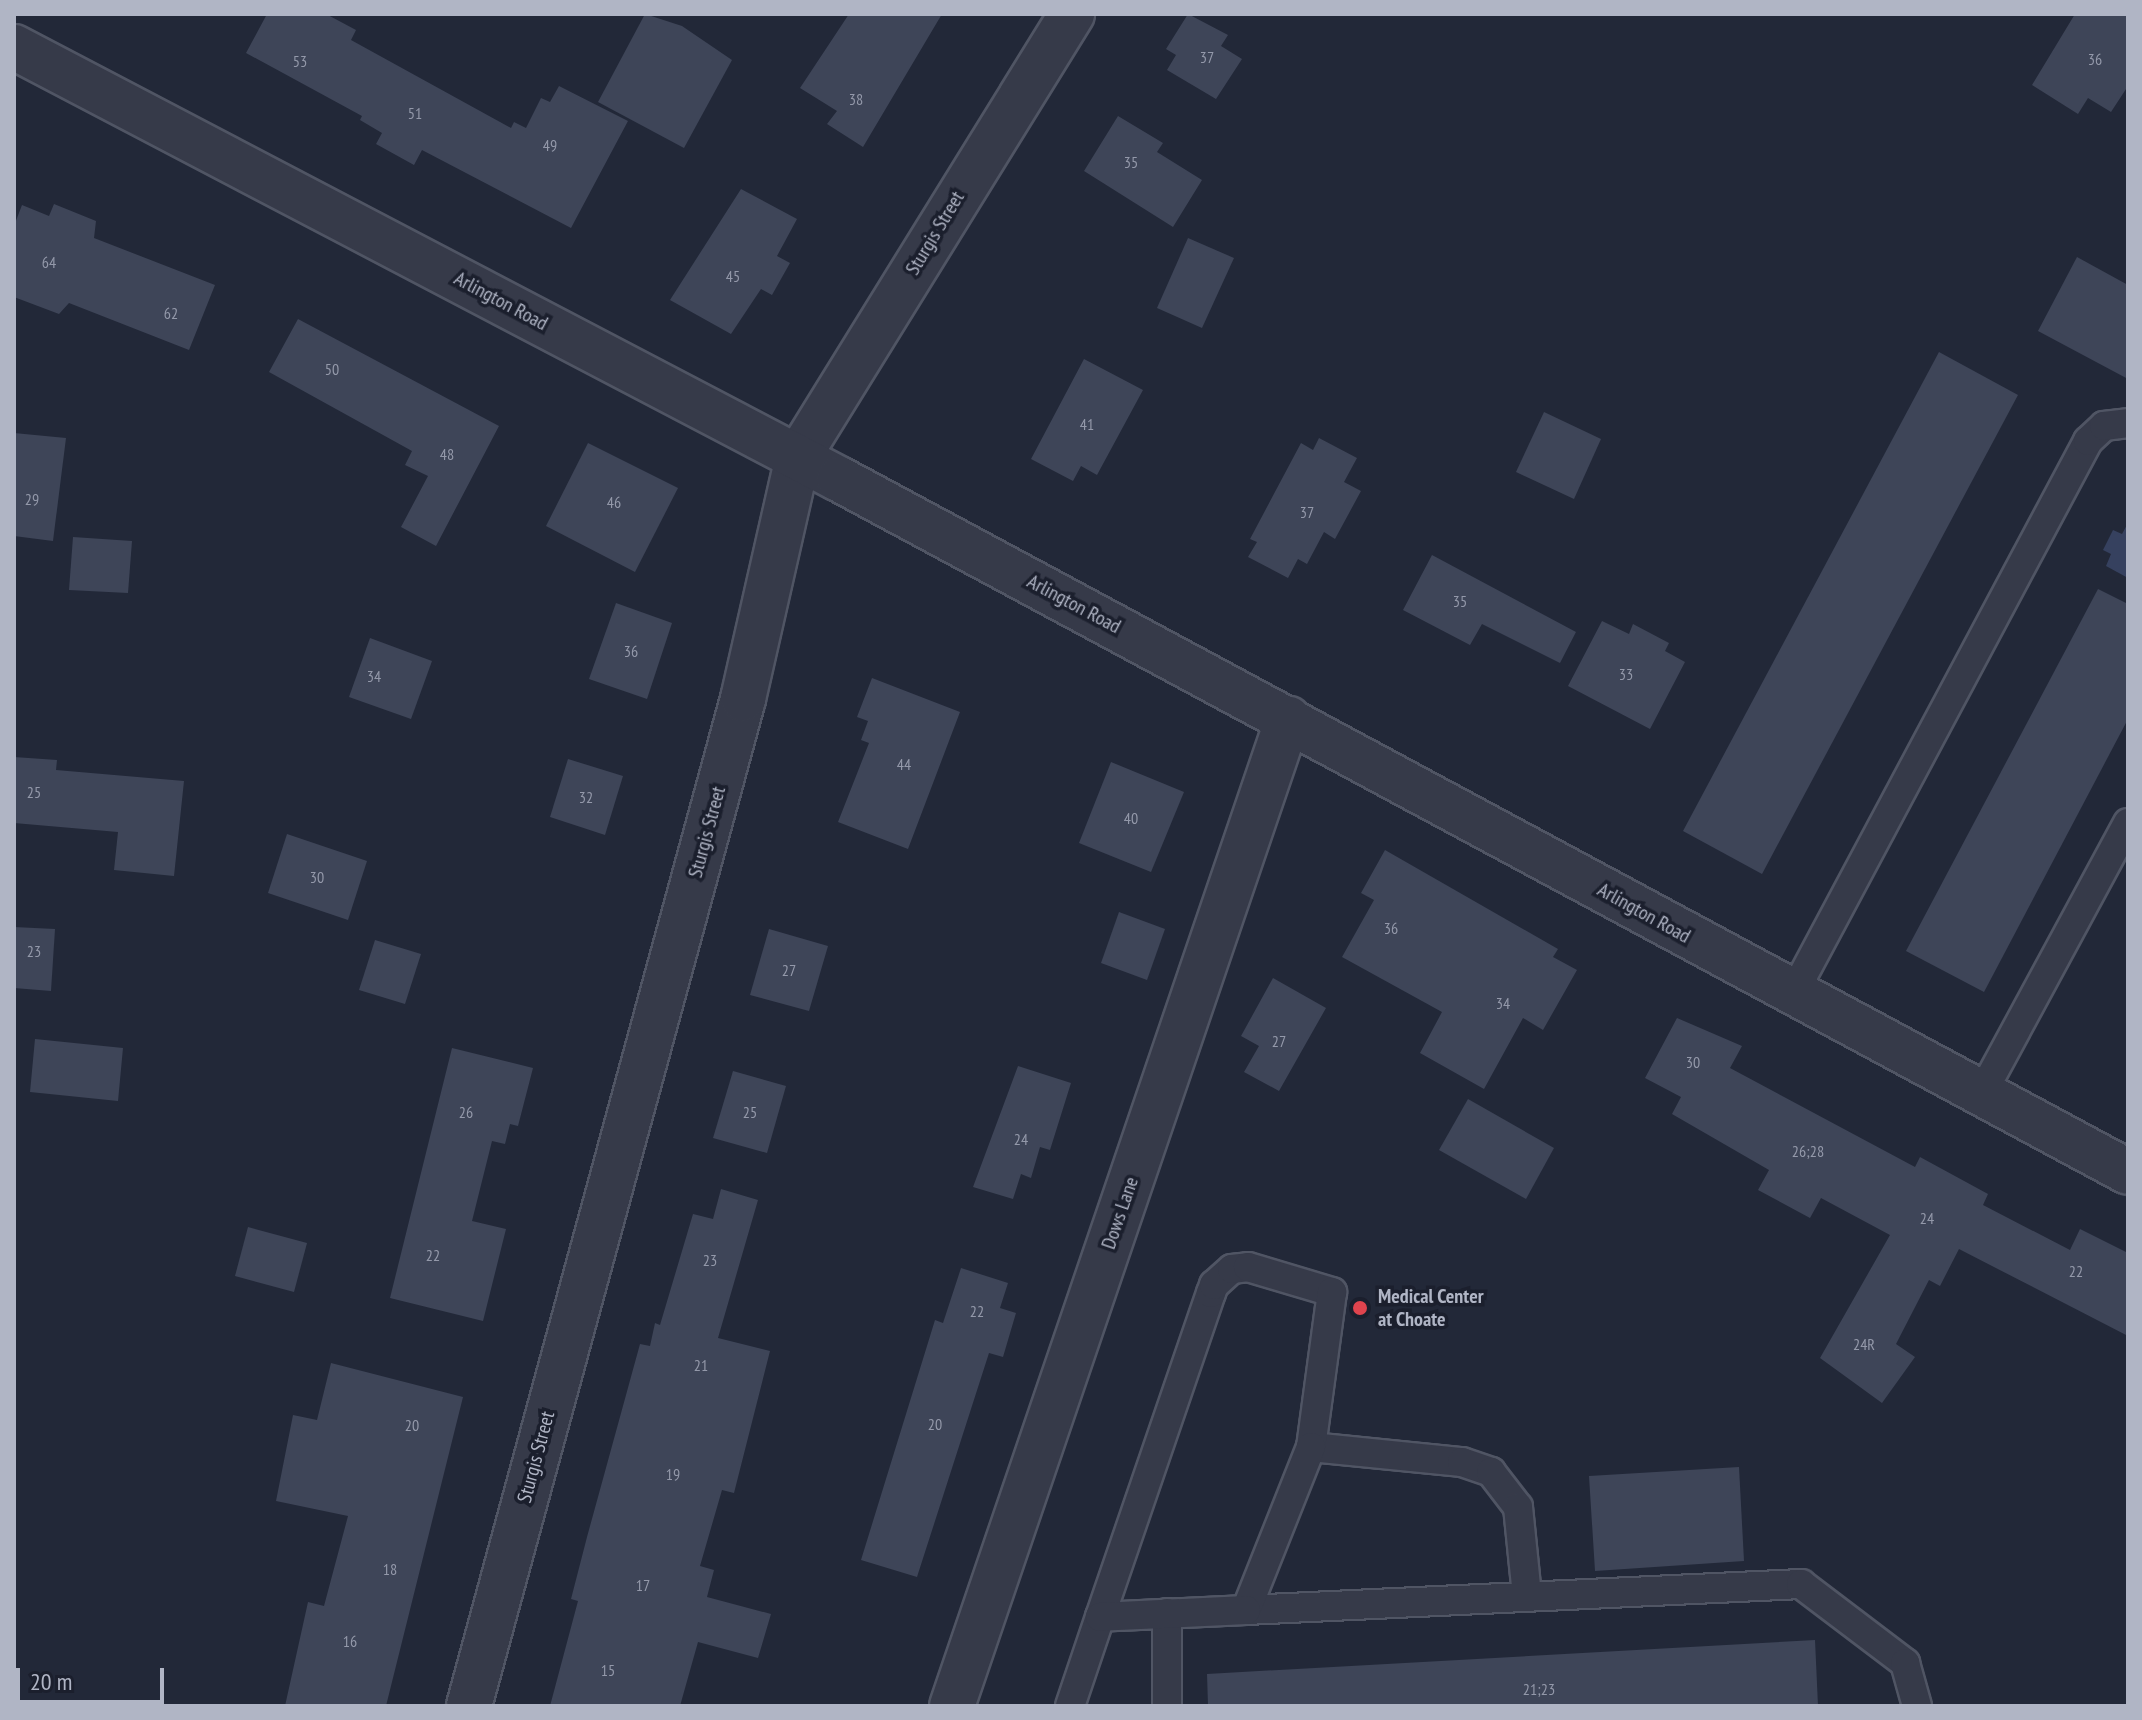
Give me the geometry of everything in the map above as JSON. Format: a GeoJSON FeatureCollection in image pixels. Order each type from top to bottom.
{"type":"FeatureCollection","features":[{"type":"Feature","properties":{"kind":"street","name":"Sturgis Street"},"geometry":{"type":"LineString","coordinates":[[469,1706],[739,714],[798,457],[1072,14]]}},
{"type":"Feature","properties":{"kind":"street","name":"Arlington Road"},"geometry":{"type":"LineString","coordinates":[[14,47],[798,457],[2128,1172]]}},
{"type":"Feature","properties":{"kind":"street","name":"Dows Lane"},"geometry":{"type":"LineString","coordinates":[[952,1706],[1288,719]]}},
{"type":"Feature","properties":{"kind":"lane"},"geometry":{"type":"LineString","coordinates":[[1793,994],[2088,441],[2110,423],[2128,423]]}},
{"type":"Feature","properties":{"kind":"lane"},"geometry":{"type":"LineString","coordinates":[[1982,1093],[2128,823]]}},
{"type":"Feature","properties":{"kind":"lane"},"geometry":{"type":"LineString","coordinates":[[1070,1706],[1211,1293],[1232,1269],[1256,1269],[1332,1292],[1311,1447],[1246,1610]]}},
{"type":"Feature","properties":{"kind":"lane"},"geometry":{"type":"LineString","coordinates":[[1311,1447],[1462,1462],[1491,1472],[1518,1507],[1527,1596]]}},
{"type":"Feature","properties":{"kind":"lane"},"geometry":{"type":"LineString","coordinates":[[1100,1617],[1806,1586],[1905,1663],[1917,1706]]}},
{"type":"Feature","properties":{"kind":"lane"},"geometry":{"type":"LineString","coordinates":[[1167,1613],[1167,1706]]}},
{"type":"Feature","properties":{"kind":"water"},"geometry":{"type":"Polygon","coordinates":[[[2128,523],[2128,578],[2106,566],[2111,554],[2103,550],[2113,530],[2122,534],[2128,523]]]}},
{"type":"Feature","properties":{"kind":"building"},"geometry":{"type":"Polygon","coordinates":[[[267,14],[326,14],[356,30],[351,40],[511,128],[514,122],[526,128],[541,98],[550,102],[559,86],[628,121],[571,228],[422,150],[414,165],[376,144],[382,133],[360,120],[362,116],[246,53],[267,14]]]}},
{"type":"Feature","properties":{"kind":"building"},"geometry":{"type":"Polygon","coordinates":[[[645,14],[682,26],[732,60],[684,148],[598,102],[645,14]]]}},
{"type":"Feature","properties":{"kind":"building"},"geometry":{"type":"Polygon","coordinates":[[[849,14],[942,14],[863,147],[827,124],[837,111],[800,88],[849,14]]]}},
{"type":"Feature","properties":{"kind":"building"},"geometry":{"type":"Polygon","coordinates":[[[1188,14],[1228,35],[1221,46],[1242,59],[1216,99],[1167,70],[1176,55],[1166,49],[1188,14]]]}},
{"type":"Feature","properties":{"kind":"building"},"geometry":{"type":"Polygon","coordinates":[[[2075,14],[2128,14],[2128,86],[2111,112],[2088,98],[2078,114],[2032,85],[2075,14]]]}},
{"type":"Feature","properties":{"kind":"building"},"geometry":{"type":"Polygon","coordinates":[[[1118,116],[1163,143],[1157,152],[1202,180],[1173,227],[1084,171],[1118,116]]]}},
{"type":"Feature","properties":{"kind":"building"},"geometry":{"type":"Polygon","coordinates":[[[741,189],[797,219],[777,256],[790,263],[772,295],[761,289],[731,334],[670,300],[741,189]]]}},
{"type":"Feature","properties":{"kind":"building"},"geometry":{"type":"Polygon","coordinates":[[[54,204],[96,221],[94,238],[215,285],[189,350],[69,303],[59,314],[14,297],[14,226],[22,205],[49,216],[54,204]]]}},
{"type":"Feature","properties":{"kind":"building"},"geometry":{"type":"Polygon","coordinates":[[[1188,238],[1234,258],[1202,328],[1157,308],[1188,238]]]}},
{"type":"Feature","properties":{"kind":"building"},"geometry":{"type":"Polygon","coordinates":[[[2077,257],[2128,285],[2128,379],[2038,331],[2077,257]]]}},
{"type":"Feature","properties":{"kind":"building"},"geometry":{"type":"Polygon","coordinates":[[[298,319],[499,426],[436,546],[401,527],[428,476],[405,465],[412,451],[269,372],[298,319]]]}},
{"type":"Feature","properties":{"kind":"building"},"geometry":{"type":"Polygon","coordinates":[[[1939,352],[2018,395],[1762,874],[1683,831],[1939,352]]]}},
{"type":"Feature","properties":{"kind":"building"},"geometry":{"type":"Polygon","coordinates":[[[1084,359],[1143,390],[1097,475],[1081,466],[1073,481],[1031,459],[1084,359]]]}},
{"type":"Feature","properties":{"kind":"building"},"geometry":{"type":"Polygon","coordinates":[[[1544,412],[1601,439],[1574,499],[1516,472],[1544,412]]]}},
{"type":"Feature","properties":{"kind":"building"},"geometry":{"type":"Polygon","coordinates":[[[14,433],[66,438],[53,541],[14,536],[14,433]]]}},
{"type":"Feature","properties":{"kind":"building"},"geometry":{"type":"Polygon","coordinates":[[[1319,438],[1357,458],[1344,482],[1361,491],[1335,539],[1324,532],[1307,564],[1298,559],[1288,578],[1248,557],[1257,542],[1250,539],[1301,443],[1313,450],[1319,438]]]}},
{"type":"Feature","properties":{"kind":"building"},"geometry":{"type":"Polygon","coordinates":[[[588,443],[678,488],[635,572],[546,526],[588,443]]]}},
{"type":"Feature","properties":{"kind":"building"},"geometry":{"type":"Polygon","coordinates":[[[73,537],[132,541],[128,593],[69,590],[73,537]]]}},
{"type":"Feature","properties":{"kind":"building"},"geometry":{"type":"Polygon","coordinates":[[[1432,555],[1576,632],[1560,663],[1482,624],[1470,645],[1403,610],[1432,555]]]}},
{"type":"Feature","properties":{"kind":"building"},"geometry":{"type":"Polygon","coordinates":[[[2098,589],[2128,604],[2128,719],[1984,992],[1906,951],[2098,589]]]}},
{"type":"Feature","properties":{"kind":"building"},"geometry":{"type":"Polygon","coordinates":[[[616,603],[672,623],[647,699],[589,679],[616,603]]]}},
{"type":"Feature","properties":{"kind":"building"},"geometry":{"type":"Polygon","coordinates":[[[1602,621],[1629,634],[1633,624],[1669,643],[1665,651],[1685,662],[1650,729],[1568,686],[1602,621]]]}},
{"type":"Feature","properties":{"kind":"building"},"geometry":{"type":"Polygon","coordinates":[[[370,638],[432,661],[411,719],[349,697],[370,638]]]}},
{"type":"Feature","properties":{"kind":"building"},"geometry":{"type":"Polygon","coordinates":[[[872,678],[960,712],[908,849],[838,822],[869,743],[861,740],[868,721],[857,717],[872,678]]]}},
{"type":"Feature","properties":{"kind":"building"},"geometry":{"type":"Polygon","coordinates":[[[14,757],[57,760],[56,770],[184,781],[174,876],[114,870],[118,832],[14,823],[14,757]]]}},
{"type":"Feature","properties":{"kind":"building"},"geometry":{"type":"Polygon","coordinates":[[[568,759],[623,776],[605,835],[550,817],[568,759]]]}},
{"type":"Feature","properties":{"kind":"building"},"geometry":{"type":"Polygon","coordinates":[[[1111,762],[1184,792],[1151,872],[1079,843],[1111,762]]]}},
{"type":"Feature","properties":{"kind":"building"},"geometry":{"type":"Polygon","coordinates":[[[287,834],[367,861],[348,920],[268,893],[287,834]]]}},
{"type":"Feature","properties":{"kind":"building"},"geometry":{"type":"Polygon","coordinates":[[[1385,850],[1558,949],[1553,957],[1577,970],[1543,1030],[1523,1018],[1484,1089],[1420,1053],[1442,1012],[1342,957],[1374,900],[1361,893],[1385,850]]]}},
{"type":"Feature","properties":{"kind":"building"},"geometry":{"type":"Polygon","coordinates":[[[1119,912],[1165,929],[1147,980],[1101,963],[1119,912]]]}},
{"type":"Feature","properties":{"kind":"building"},"geometry":{"type":"Polygon","coordinates":[[[14,927],[55,929],[51,991],[14,988],[14,927]]]}},
{"type":"Feature","properties":{"kind":"building"},"geometry":{"type":"Polygon","coordinates":[[[769,929],[828,946],[809,1011],[750,995],[769,929]]]}},
{"type":"Feature","properties":{"kind":"building"},"geometry":{"type":"Polygon","coordinates":[[[375,940],[421,954],[405,1004],[359,990],[375,940]]]}},
{"type":"Feature","properties":{"kind":"building"},"geometry":{"type":"Polygon","coordinates":[[[1273,978],[1326,1008],[1279,1091],[1244,1072],[1259,1046],[1241,1036],[1273,978]]]}},
{"type":"Feature","properties":{"kind":"building"},"geometry":{"type":"Polygon","coordinates":[[[1677,1018],[1742,1046],[1730,1068],[1915,1167],[1920,1157],[1988,1194],[1983,1205],[2070,1250],[2080,1229],[2128,1253],[2128,1336],[1959,1249],[1940,1286],[1929,1280],[1896,1344],[1915,1357],[1882,1403],[1820,1358],[1890,1235],[1821,1198],[1810,1218],[1758,1190],[1769,1170],[1672,1114],[1681,1097],[1645,1078],[1677,1018]]]}},
{"type":"Feature","properties":{"kind":"building"},"geometry":{"type":"Polygon","coordinates":[[[35,1039],[123,1048],[118,1101],[30,1092],[35,1039]]]}},
{"type":"Feature","properties":{"kind":"building"},"geometry":{"type":"Polygon","coordinates":[[[452,1048],[533,1068],[518,1126],[510,1124],[505,1144],[492,1141],[472,1221],[506,1229],[483,1321],[390,1298],[452,1048]]]}},
{"type":"Feature","properties":{"kind":"building"},"geometry":{"type":"Polygon","coordinates":[[[1018,1066],[1071,1083],[1050,1150],[1040,1147],[1031,1178],[1021,1174],[1013,1199],[973,1187],[1018,1066]]]}},
{"type":"Feature","properties":{"kind":"building"},"geometry":{"type":"Polygon","coordinates":[[[733,1071],[786,1086],[767,1153],[713,1138],[733,1071]]]}},
{"type":"Feature","properties":{"kind":"building"},"geometry":{"type":"Polygon","coordinates":[[[1468,1099],[1554,1148],[1526,1199],[1439,1150],[1468,1099]]]}},
{"type":"Feature","properties":{"kind":"building"},"geometry":{"type":"Polygon","coordinates":[[[721,1189],[758,1200],[718,1338],[770,1351],[734,1493],[722,1490],[700,1566],[714,1570],[707,1597],[771,1614],[758,1658],[698,1642],[680,1706],[550,1706],[578,1601],[571,1599],[640,1344],[650,1346],[655,1323],[660,1325],[693,1214],[713,1219],[721,1189]]]}},
{"type":"Feature","properties":{"kind":"building"},"geometry":{"type":"Polygon","coordinates":[[[248,1227],[307,1243],[294,1292],[235,1276],[248,1227]]]}},
{"type":"Feature","properties":{"kind":"building"},"geometry":{"type":"Polygon","coordinates":[[[961,1268],[1008,1283],[1000,1308],[1016,1313],[1003,1357],[989,1353],[917,1577],[861,1560],[935,1320],[943,1323],[961,1268]]]}},
{"type":"Feature","properties":{"kind":"building"},"geometry":{"type":"Polygon","coordinates":[[[331,1363],[463,1397],[386,1706],[285,1706],[308,1602],[324,1606],[348,1516],[276,1501],[293,1415],[317,1420],[331,1363]]]}},
{"type":"Feature","properties":{"kind":"building"},"geometry":{"type":"Polygon","coordinates":[[[1739,1467],[1744,1561],[1595,1571],[1589,1476],[1739,1467]]]}},
{"type":"Feature","properties":{"kind":"building"},"geometry":{"type":"Polygon","coordinates":[[[1815,1640],[1818,1706],[1208,1706],[1207,1674],[1815,1640]]]}},
{"type":"Feature","properties":{"kind":"place","name":"Medical Center at Choate"},"geometry":{"type":"Point","coordinates":[1360,1308]}}]}
